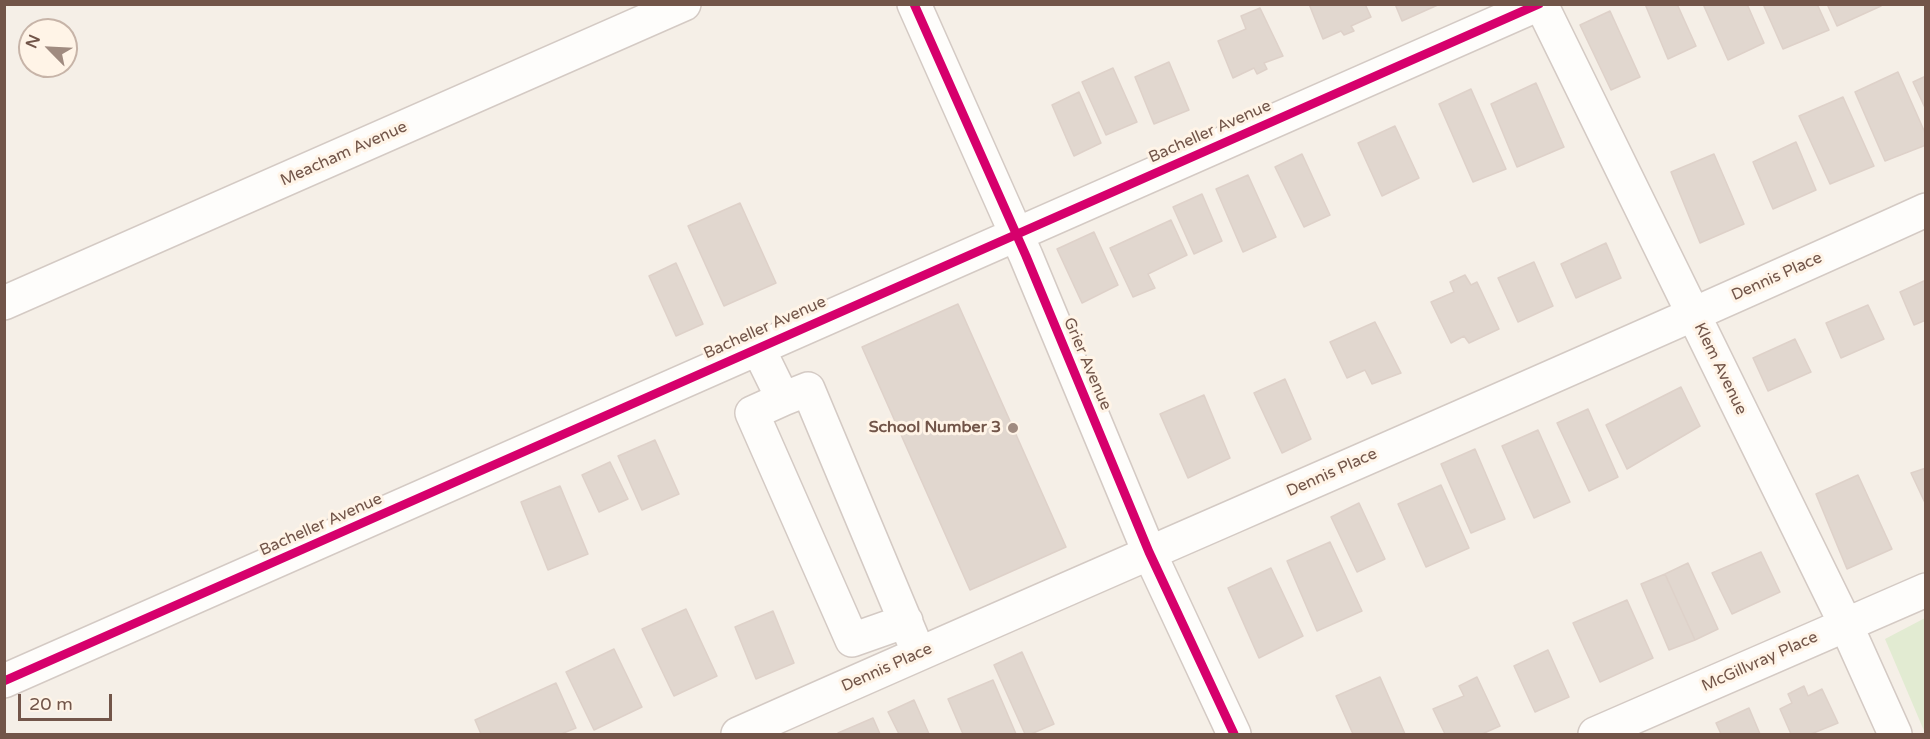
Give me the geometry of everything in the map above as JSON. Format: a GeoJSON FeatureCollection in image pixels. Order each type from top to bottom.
{"type":"FeatureCollection","features":[{"type":"Feature","properties":{"kind":"street","name":"Meacham Avenue"},"geometry":{"type":"LineString","coordinates":[[4,303],[684,4]]}},
{"type":"Feature","properties":{"kind":"street","name":"Grier Avenue"},"geometry":{"type":"LineString","coordinates":[[914,4],[1016,234],[1149,552],[1234,735]]}},
{"type":"Feature","properties":{"kind":"street","name":"Bacheller Avenue"},"geometry":{"type":"LineString","coordinates":[[4,681],[1540,4]]}},
{"type":"Feature","properties":{"kind":"street","name":"Klem Avenue"},"geometry":{"type":"LineString","coordinates":[[1540,4],[1846,625],[1895,735]]}},
{"type":"Feature","properties":{"kind":"street","name":"Dennis Place"},"geometry":{"type":"LineString","coordinates":[[738,735],[1149,552],[1694,315],[1926,210]]}},
{"type":"Feature","properties":{"kind":"street"},"geometry":{"type":"LineString","coordinates":[[759,348],[783,399]]}},
{"type":"Feature","properties":{"kind":"street"},"geometry":{"type":"LineString","coordinates":[[906,621],[852,640],[752,413],[808,389],[906,621],[919,654]]}},
{"type":"Feature","properties":{"kind":"street","name":"McGillvray Place"},"geometry":{"type":"LineString","coordinates":[[1595,735],[1926,590]]}},
{"type":"Feature","properties":{"kind":"green space"},"geometry":{"type":"Polygon","coordinates":[[[1925,618],[1925,733],[1885,639],[1925,618]]]}},
{"type":"Feature","properties":{"kind":"building"},"geometry":{"type":"Polygon","coordinates":[[[1309,4],[1365,4],[1371,17],[1351,26],[1354,31],[1344,35],[1341,31],[1323,39],[1309,4]]]}},
{"type":"Feature","properties":{"kind":"building"},"geometry":{"type":"Polygon","coordinates":[[[1395,4],[1440,4],[1402,21],[1395,4]]]}},
{"type":"Feature","properties":{"kind":"building"},"geometry":{"type":"Polygon","coordinates":[[[1645,4],[1677,4],[1696,46],[1668,59],[1645,4]]]}},
{"type":"Feature","properties":{"kind":"building"},"geometry":{"type":"Polygon","coordinates":[[[1703,4],[1747,4],[1764,43],[1728,60],[1703,4]]]}},
{"type":"Feature","properties":{"kind":"building"},"geometry":{"type":"Polygon","coordinates":[[[1763,4],[1817,4],[1829,30],[1783,49],[1763,4]]]}},
{"type":"Feature","properties":{"kind":"building"},"geometry":{"type":"Polygon","coordinates":[[[1827,4],[1881,4],[1881,6],[1837,26],[1827,4]]]}},
{"type":"Feature","properties":{"kind":"building"},"geometry":{"type":"Polygon","coordinates":[[[1260,8],[1283,56],[1264,63],[1267,69],[1257,74],[1254,68],[1233,78],[1218,41],[1246,29],[1241,16],[1260,8]]]}},
{"type":"Feature","properties":{"kind":"building"},"geometry":{"type":"Polygon","coordinates":[[[1610,11],[1640,77],[1611,90],[1580,25],[1610,11]]]}},
{"type":"Feature","properties":{"kind":"building"},"geometry":{"type":"Polygon","coordinates":[[[1169,62],[1189,110],[1154,124],[1135,77],[1169,62]]]}},
{"type":"Feature","properties":{"kind":"building"},"geometry":{"type":"Polygon","coordinates":[[[1113,68],[1137,122],[1106,135],[1082,82],[1113,68]]]}},
{"type":"Feature","properties":{"kind":"building"},"geometry":{"type":"Polygon","coordinates":[[[1898,72],[1926,135],[1926,145],[1885,161],[1855,92],[1898,72]]]}},
{"type":"Feature","properties":{"kind":"building"},"geometry":{"type":"Polygon","coordinates":[[[1926,76],[1926,110],[1913,82],[1926,76]]]}},
{"type":"Feature","properties":{"kind":"building"},"geometry":{"type":"Polygon","coordinates":[[[1536,83],[1564,147],[1517,167],[1491,104],[1536,83]]]}},
{"type":"Feature","properties":{"kind":"building"},"geometry":{"type":"Polygon","coordinates":[[[1471,89],[1506,169],[1473,182],[1439,104],[1471,89]]]}},
{"type":"Feature","properties":{"kind":"building"},"geometry":{"type":"Polygon","coordinates":[[[1079,92],[1101,143],[1074,156],[1052,105],[1079,92]]]}},
{"type":"Feature","properties":{"kind":"building"},"geometry":{"type":"Polygon","coordinates":[[[1843,97],[1874,166],[1830,184],[1799,116],[1843,97]]]}},
{"type":"Feature","properties":{"kind":"building"},"geometry":{"type":"Polygon","coordinates":[[[1395,126],[1419,178],[1382,196],[1358,143],[1395,126]]]}},
{"type":"Feature","properties":{"kind":"building"},"geometry":{"type":"Polygon","coordinates":[[[1796,142],[1816,190],[1773,209],[1753,162],[1796,142]]]}},
{"type":"Feature","properties":{"kind":"building"},"geometry":{"type":"Polygon","coordinates":[[[1302,154],[1330,215],[1304,227],[1275,167],[1302,154]]]}},
{"type":"Feature","properties":{"kind":"building"},"geometry":{"type":"Polygon","coordinates":[[[1714,154],[1744,224],[1700,243],[1671,172],[1714,154]]]}},
{"type":"Feature","properties":{"kind":"building"},"geometry":{"type":"Polygon","coordinates":[[[1248,175],[1276,237],[1243,252],[1216,189],[1248,175]]]}},
{"type":"Feature","properties":{"kind":"building"},"geometry":{"type":"Polygon","coordinates":[[[1202,194],[1222,241],[1194,254],[1173,207],[1202,194]]]}},
{"type":"Feature","properties":{"kind":"building"},"geometry":{"type":"Polygon","coordinates":[[[740,203],[776,283],[724,306],[688,226],[740,203]]]}},
{"type":"Feature","properties":{"kind":"building"},"geometry":{"type":"Polygon","coordinates":[[[1171,220],[1187,255],[1148,274],[1155,288],[1133,297],[1110,248],[1171,220]]]}},
{"type":"Feature","properties":{"kind":"building"},"geometry":{"type":"Polygon","coordinates":[[[1094,232],[1118,285],[1082,303],[1057,249],[1094,232]]]}},
{"type":"Feature","properties":{"kind":"building"},"geometry":{"type":"Polygon","coordinates":[[[1606,243],[1621,278],[1576,298],[1561,264],[1606,243]]]}},
{"type":"Feature","properties":{"kind":"building"},"geometry":{"type":"Polygon","coordinates":[[[1534,262],[1553,306],[1518,322],[1498,278],[1534,262]]]}},
{"type":"Feature","properties":{"kind":"building"},"geometry":{"type":"Polygon","coordinates":[[[676,263],[703,324],[676,336],[649,276],[676,263]]]}},
{"type":"Feature","properties":{"kind":"building"},"geometry":{"type":"Polygon","coordinates":[[[1465,275],[1471,285],[1477,282],[1499,329],[1469,343],[1464,336],[1451,343],[1431,302],[1454,292],[1450,282],[1465,275]]]}},
{"type":"Feature","properties":{"kind":"building"},"geometry":{"type":"Polygon","coordinates":[[[1926,280],[1926,320],[1914,325],[1900,292],[1926,280]]]}},
{"type":"Feature","properties":{"kind":"building"},"geometry":{"type":"Polygon","coordinates":[[[958,304],[1066,547],[970,590],[862,347],[958,304]]]}},
{"type":"Feature","properties":{"kind":"building"},"geometry":{"type":"Polygon","coordinates":[[[1868,305],[1884,339],[1841,358],[1826,323],[1868,305]]]}},
{"type":"Feature","properties":{"kind":"building"},"geometry":{"type":"Polygon","coordinates":[[[1375,322],[1401,373],[1372,384],[1365,370],[1347,378],[1330,342],[1375,322]]]}},
{"type":"Feature","properties":{"kind":"building"},"geometry":{"type":"Polygon","coordinates":[[[1795,339],[1811,372],[1768,391],[1753,358],[1795,339]]]}},
{"type":"Feature","properties":{"kind":"building"},"geometry":{"type":"Polygon","coordinates":[[[1285,379],[1311,439],[1282,453],[1254,393],[1285,379]]]}},
{"type":"Feature","properties":{"kind":"building"},"geometry":{"type":"Polygon","coordinates":[[[1681,387],[1700,426],[1627,469],[1606,425],[1681,387]]]}},
{"type":"Feature","properties":{"kind":"building"},"geometry":{"type":"Polygon","coordinates":[[[1204,395],[1230,458],[1188,478],[1160,414],[1204,395]]]}},
{"type":"Feature","properties":{"kind":"building"},"geometry":{"type":"Polygon","coordinates":[[[1588,409],[1618,477],[1589,491],[1557,423],[1588,409]]]}},
{"type":"Feature","properties":{"kind":"building"},"geometry":{"type":"Polygon","coordinates":[[[1538,430],[1570,502],[1534,518],[1502,446],[1538,430]]]}},
{"type":"Feature","properties":{"kind":"building"},"geometry":{"type":"Polygon","coordinates":[[[655,440],[679,494],[642,510],[618,456],[655,440]]]}},
{"type":"Feature","properties":{"kind":"building"},"geometry":{"type":"Polygon","coordinates":[[[1475,449],[1505,519],[1471,533],[1441,464],[1475,449]]]}},
{"type":"Feature","properties":{"kind":"building"},"geometry":{"type":"Polygon","coordinates":[[[610,462],[628,499],[599,512],[582,475],[610,462]]]}},
{"type":"Feature","properties":{"kind":"building"},"geometry":{"type":"Polygon","coordinates":[[[1926,468],[1926,505],[1911,473],[1926,468]]]}},
{"type":"Feature","properties":{"kind":"building"},"geometry":{"type":"Polygon","coordinates":[[[1858,475],[1892,549],[1847,569],[1816,494],[1858,475]]]}},
{"type":"Feature","properties":{"kind":"building"},"geometry":{"type":"Polygon","coordinates":[[[1441,485],[1469,548],[1426,567],[1398,504],[1441,485]]]}},
{"type":"Feature","properties":{"kind":"building"},"geometry":{"type":"Polygon","coordinates":[[[560,486],[588,554],[548,570],[521,502],[560,486]]]}},
{"type":"Feature","properties":{"kind":"building"},"geometry":{"type":"Polygon","coordinates":[[[1359,503],[1385,559],[1357,572],[1331,517],[1359,503]]]}},
{"type":"Feature","properties":{"kind":"building"},"geometry":{"type":"Polygon","coordinates":[[[1330,542],[1362,611],[1317,631],[1287,561],[1330,542]]]}},
{"type":"Feature","properties":{"kind":"building"},"geometry":{"type":"Polygon","coordinates":[[[1761,552],[1780,592],[1732,614],[1712,573],[1761,552]]]}},
{"type":"Feature","properties":{"kind":"building"},"geometry":{"type":"Polygon","coordinates":[[[1688,563],[1718,629],[1695,640],[1665,574],[1688,563]]]}},
{"type":"Feature","properties":{"kind":"building"},"geometry":{"type":"Polygon","coordinates":[[[1271,568],[1303,636],[1259,658],[1228,588],[1271,568]]]}},
{"type":"Feature","properties":{"kind":"building"},"geometry":{"type":"Polygon","coordinates":[[[1665,574],[1695,640],[1669,650],[1641,584],[1665,574]]]}},
{"type":"Feature","properties":{"kind":"building"},"geometry":{"type":"Polygon","coordinates":[[[1627,600],[1653,658],[1600,682],[1573,623],[1627,600]]]}},
{"type":"Feature","properties":{"kind":"building"},"geometry":{"type":"Polygon","coordinates":[[[686,609],[717,676],[674,696],[642,629],[686,609]]]}},
{"type":"Feature","properties":{"kind":"building"},"geometry":{"type":"Polygon","coordinates":[[[773,611],[794,663],[756,679],[735,627],[773,611]]]}},
{"type":"Feature","properties":{"kind":"building"},"geometry":{"type":"Polygon","coordinates":[[[614,649],[642,707],[594,730],[566,672],[614,649]]]}},
{"type":"Feature","properties":{"kind":"building"},"geometry":{"type":"Polygon","coordinates":[[[1548,650],[1569,697],[1535,712],[1514,666],[1548,650]]]}},
{"type":"Feature","properties":{"kind":"building"},"geometry":{"type":"Polygon","coordinates":[[[1022,652],[1054,724],[1031,734],[1025,734],[994,665],[1022,652]]]}},
{"type":"Feature","properties":{"kind":"building"},"geometry":{"type":"Polygon","coordinates":[[[1380,677],[1405,734],[1353,734],[1336,696],[1380,677]]]}},
{"type":"Feature","properties":{"kind":"building"},"geometry":{"type":"Polygon","coordinates":[[[1477,677],[1500,726],[1482,734],[1445,734],[1433,709],[1464,696],[1459,686],[1477,677]]]}},
{"type":"Feature","properties":{"kind":"building"},"geometry":{"type":"Polygon","coordinates":[[[993,680],[1016,734],[963,734],[948,699],[993,680]]]}},
{"type":"Feature","properties":{"kind":"building"},"geometry":{"type":"Polygon","coordinates":[[[556,683],[576,728],[561,734],[481,734],[475,720],[556,683]]]}},
{"type":"Feature","properties":{"kind":"building"},"geometry":{"type":"Polygon","coordinates":[[[1804,686],[1808,696],[1822,689],[1838,723],[1811,734],[1791,734],[1780,709],[1792,703],[1788,694],[1804,686]]]}},
{"type":"Feature","properties":{"kind":"building"},"geometry":{"type":"Polygon","coordinates":[[[914,700],[929,734],[899,734],[888,712],[914,700]]]}},
{"type":"Feature","properties":{"kind":"building"},"geometry":{"type":"Polygon","coordinates":[[[1749,708],[1760,734],[1721,734],[1716,723],[1749,708]]]}},
{"type":"Feature","properties":{"kind":"building"},"geometry":{"type":"Polygon","coordinates":[[[873,718],[880,734],[838,733],[873,718]]]}},
{"type":"Feature","properties":{"kind":"cycle path"},"geometry":{"type":"LineString","coordinates":[[914,4],[1026,256],[1149,552],[1234,734]]}},
{"type":"Feature","properties":{"kind":"cycle path"},"geometry":{"type":"LineString","coordinates":[[4,681],[1539,4]]}},
{"type":"Feature","properties":{"kind":"place","name":"School Number 3"},"geometry":{"type":"Point","coordinates":[1013,428]}}]}
